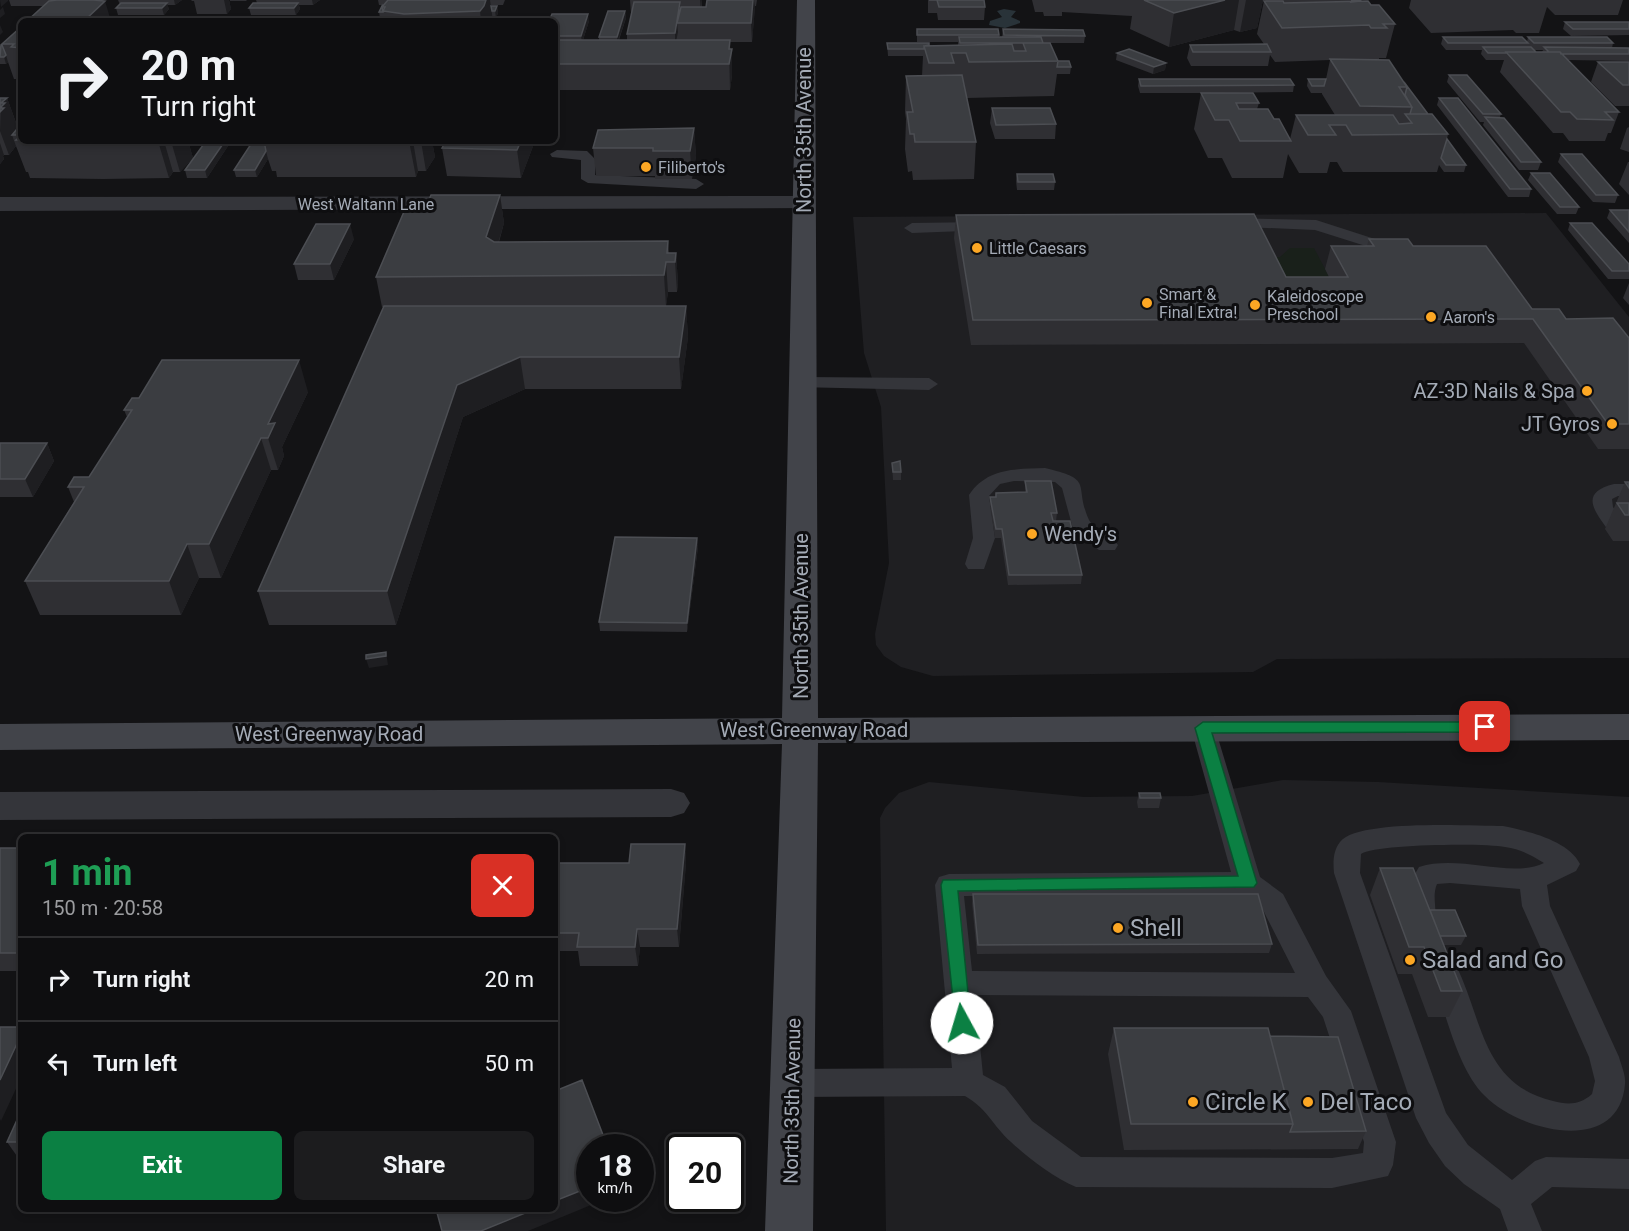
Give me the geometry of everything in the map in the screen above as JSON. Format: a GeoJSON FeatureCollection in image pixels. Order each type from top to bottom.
{"type":"FeatureCollection","features":[{"type":"Feature","properties":{"kind":"main road","name":"North 35th Avenue"},"geometry":{"type":"LineString","coordinates":[[789,1231],[800,730],[806,0]]}},
{"type":"Feature","properties":{"kind":"main road","name":"West Greenway Road"},"geometry":{"type":"LineString","coordinates":[[0,737],[800,730],[1629,727]]}},
{"type":"Feature","properties":{"kind":"street","name":"West Waltann Lane"},"geometry":{"type":"LineString","coordinates":[[0,204],[804,203]]}},
{"type":"Feature","properties":{"kind":"street"},"geometry":{"type":"LineString","coordinates":[[0,806],[671,803]]}},
{"type":"Feature","properties":{"kind":"lane"},"geometry":{"type":"LineString","coordinates":[[557,154],[582,154],[588,159],[588,179],[696,184]]}},
{"type":"Feature","properties":{"kind":"lane"},"geometry":{"type":"LineString","coordinates":[[1211,223],[1316,225],[1372,243]]}},
{"type":"Feature","properties":{"kind":"lane"},"geometry":{"type":"LineString","coordinates":[[912,228],[1007,227]]}},
{"type":"Feature","properties":{"kind":"lane"},"geometry":{"type":"LineString","coordinates":[[803,383],[929,384]]}},
{"type":"Feature","properties":{"kind":"lane"},"geometry":{"type":"LineString","coordinates":[[976,564],[984,538],[979,495],[993,480],[1014,475],[1046,474],[1062,478],[1072,486],[1080,524],[1107,545]]}},
{"type":"Feature","properties":{"kind":"lane"},"geometry":{"type":"LineString","coordinates":[[1625,538],[1603,507],[1602,497],[1614,490],[1629,490]]}},
{"type":"Feature","properties":{"kind":"lane"},"geometry":{"type":"LineString","coordinates":[[793,1083],[969,1082],[994,1097],[1022,1131],[1076,1172],[1332,1173],[1377,1165],[1380,1142],[1336,1011],[1316,985],[1273,902],[1248,883],[1203,728]]}},
{"type":"Feature","properties":{"kind":"lane"},"geometry":{"type":"LineString","coordinates":[[1524,1231],[1513,1199],[1477,1176],[1445,1146],[1432,1118],[1354,895],[1347,873],[1346,859],[1350,848],[1360,841],[1381,837],[1503,836],[1533,843],[1567,864],[1533,880],[1450,872],[1430,874],[1421,887],[1417,900],[1481,1064],[1494,1085],[1517,1103],[1540,1113],[1566,1119],[1590,1114],[1604,1104],[1610,1083],[1604,1057],[1536,906],[1533,880]]}},
{"type":"Feature","properties":{"kind":"lane"},"geometry":{"type":"LineString","coordinates":[[969,1082],[949,885],[1248,883]]}},
{"type":"Feature","properties":{"kind":"lane"},"geometry":{"type":"LineString","coordinates":[[958,983],[1316,985]]}},
{"type":"Feature","properties":{"kind":"lane"},"geometry":{"type":"LineString","coordinates":[[1513,1199],[1546,1172],[1629,1174]]}},
{"type":"Feature","properties":{"kind":"shaded area"},"geometry":{"type":"Polygon","coordinates":[[[1004,9],[1016,11],[1011,17],[1020,23],[1005,28],[989,25],[990,21],[1002,17],[997,11],[1004,9]]]}},
{"type":"Feature","properties":{"kind":"shaded area"},"geometry":{"type":"Polygon","coordinates":[[[1546,213],[1629,317],[1629,658],[1277,659],[1253,672],[933,676],[901,667],[884,656],[876,645],[875,634],[889,563],[881,407],[864,353],[853,217],[1546,213]]]}},
{"type":"Feature","properties":{"kind":"shaded area"},"geometry":{"type":"Polygon","coordinates":[[[1290,248],[1314,248],[1342,301],[1280,301],[1259,257],[1280,257],[1290,248]]]}},
{"type":"Feature","properties":{"kind":"shaded area"},"geometry":{"type":"Polygon","coordinates":[[[1283,780],[1378,782],[1629,797],[1629,1231],[886,1231],[880,818],[885,808],[899,793],[929,782],[1084,797],[1192,796],[1283,780]]]}},
{"type":"Feature","properties":{"kind":"building"},"geometry":{"type":"Polygon","coordinates":[[[388,0],[486,0],[480,11],[404,14],[383,11],[385,7],[382,7],[388,0]]]}},
{"type":"Feature","properties":{"kind":"building"},"geometry":{"type":"Polygon","coordinates":[[[707,0],[753,0],[751,23],[677,23],[681,7],[706,7],[707,0]]]}},
{"type":"Feature","properties":{"kind":"building"},"geometry":{"type":"Polygon","coordinates":[[[937,0],[984,0],[985,7],[939,7],[937,0]]]}},
{"type":"Feature","properties":{"kind":"building"},"geometry":{"type":"Polygon","coordinates":[[[1144,0],[1225,0],[1174,13],[1144,0]]]}},
{"type":"Feature","properties":{"kind":"building"},"geometry":{"type":"Polygon","coordinates":[[[49,1],[105,1],[87,18],[30,18],[49,1]]]}},
{"type":"Feature","properties":{"kind":"building"},"geometry":{"type":"Polygon","coordinates":[[[1264,1],[1283,1],[1284,3],[1368,1],[1371,5],[1379,5],[1395,24],[1383,24],[1387,28],[1371,28],[1369,25],[1282,28],[1264,1]]]}},
{"type":"Feature","properties":{"kind":"building"},"geometry":{"type":"Polygon","coordinates":[[[634,2],[680,2],[675,33],[627,34],[634,2]]]}},
{"type":"Feature","properties":{"kind":"building"},"geometry":{"type":"Polygon","coordinates":[[[121,3],[167,3],[162,8],[116,8],[121,3]]]}},
{"type":"Feature","properties":{"kind":"building"},"geometry":{"type":"Polygon","coordinates":[[[253,3],[298,3],[294,8],[249,8],[253,3]]]}},
{"type":"Feature","properties":{"kind":"building"},"geometry":{"type":"Polygon","coordinates":[[[608,11],[625,11],[617,37],[599,37],[608,11]]]}},
{"type":"Feature","properties":{"kind":"building"},"geometry":{"type":"Polygon","coordinates":[[[552,14],[588,14],[581,36],[558,36],[558,18],[550,18],[552,14]]]}},
{"type":"Feature","properties":{"kind":"building"},"geometry":{"type":"Polygon","coordinates":[[[1565,22],[1629,22],[1629,29],[1573,29],[1565,22]]]}},
{"type":"Feature","properties":{"kind":"building"},"geometry":{"type":"Polygon","coordinates":[[[917,29],[998,29],[999,35],[917,35],[917,29]]]}},
{"type":"Feature","properties":{"kind":"building"},"geometry":{"type":"Polygon","coordinates":[[[1003,29],[1083,30],[1085,36],[1004,35],[1003,29]]]}},
{"type":"Feature","properties":{"kind":"building"},"geometry":{"type":"Polygon","coordinates":[[[18,30],[18,48],[11,47],[14,44],[2,44],[18,30]]]}},
{"type":"Feature","properties":{"kind":"building"},"geometry":{"type":"Polygon","coordinates":[[[959,37],[1041,37],[1043,43],[960,43],[959,37]]]}},
{"type":"Feature","properties":{"kind":"building"},"geometry":{"type":"Polygon","coordinates":[[[1443,37],[1522,37],[1528,43],[1448,43],[1443,37]]]}},
{"type":"Feature","properties":{"kind":"building"},"geometry":{"type":"Polygon","coordinates":[[[1528,37],[1607,37],[1613,43],[1534,43],[1528,37]]]}},
{"type":"Feature","properties":{"kind":"building"},"geometry":{"type":"Polygon","coordinates":[[[558,40],[730,40],[729,49],[732,49],[729,64],[558,64],[558,40]]]}},
{"type":"Feature","properties":{"kind":"building"},"geometry":{"type":"Polygon","coordinates":[[[887,43],[929,43],[929,45],[924,46],[924,49],[888,49],[887,43]]]}},
{"type":"Feature","properties":{"kind":"building"},"geometry":{"type":"Polygon","coordinates":[[[1023,43],[1050,43],[1058,61],[969,62],[966,53],[951,53],[954,63],[929,63],[924,46],[1012,44],[1014,51],[1026,51],[1023,43]]]}},
{"type":"Feature","properties":{"kind":"building"},"geometry":{"type":"Polygon","coordinates":[[[1267,44],[1271,52],[1193,52],[1190,45],[1267,44]]]}},
{"type":"Feature","properties":{"kind":"building"},"geometry":{"type":"Polygon","coordinates":[[[1,45],[6,55],[4,57],[0,57],[1,45]]]}},
{"type":"Feature","properties":{"kind":"building"},"geometry":{"type":"Polygon","coordinates":[[[1483,47],[1531,47],[1536,52],[1488,53],[1483,47]]]}},
{"type":"Feature","properties":{"kind":"building"},"geometry":{"type":"Polygon","coordinates":[[[1544,47],[1629,48],[1629,54],[1561,54],[1560,52],[1549,52],[1544,47]]]}},
{"type":"Feature","properties":{"kind":"building"},"geometry":{"type":"Polygon","coordinates":[[[1129,49],[1166,63],[1154,67],[1117,53],[1129,49]]]}},
{"type":"Feature","properties":{"kind":"building"},"geometry":{"type":"Polygon","coordinates":[[[1506,52],[1560,52],[1619,112],[1605,112],[1613,120],[1577,119],[1570,112],[1561,112],[1506,52]]]}},
{"type":"Feature","properties":{"kind":"building"},"geometry":{"type":"Polygon","coordinates":[[[1330,59],[1389,60],[1407,87],[1399,87],[1412,107],[1360,106],[1330,59]]]}},
{"type":"Feature","properties":{"kind":"building"},"geometry":{"type":"Polygon","coordinates":[[[1058,61],[1069,61],[1071,67],[1057,67],[1058,61]]]}},
{"type":"Feature","properties":{"kind":"building"},"geometry":{"type":"Polygon","coordinates":[[[1598,62],[1629,62],[1629,85],[1623,85],[1598,62]]]}},
{"type":"Feature","properties":{"kind":"building"},"geometry":{"type":"Polygon","coordinates":[[[962,75],[976,142],[915,142],[914,134],[910,134],[907,112],[913,112],[906,76],[962,75]]]}},
{"type":"Feature","properties":{"kind":"building"},"geometry":{"type":"Polygon","coordinates":[[[1449,75],[1467,75],[1501,114],[1483,114],[1449,75]]]}},
{"type":"Feature","properties":{"kind":"building"},"geometry":{"type":"Polygon","coordinates":[[[1139,79],[1290,79],[1294,85],[1141,86],[1139,79]]]}},
{"type":"Feature","properties":{"kind":"building"},"geometry":{"type":"Polygon","coordinates":[[[1308,79],[1326,79],[1324,86],[1312,86],[1308,79]]]}},
{"type":"Feature","properties":{"kind":"building"},"geometry":{"type":"Polygon","coordinates":[[[1404,82],[1428,114],[1410,114],[1412,107],[1405,95],[1407,87],[1404,82]]]}},
{"type":"Feature","properties":{"kind":"building"},"geometry":{"type":"Polygon","coordinates":[[[1201,93],[1253,93],[1259,103],[1236,103],[1239,109],[1268,109],[1274,119],[1279,119],[1291,141],[1240,141],[1229,120],[1215,120],[1201,93]]]}},
{"type":"Feature","properties":{"kind":"building"},"geometry":{"type":"Polygon","coordinates":[[[0,98],[7,98],[1,103],[5,103],[0,108],[0,98]]]}},
{"type":"Feature","properties":{"kind":"building"},"geometry":{"type":"Polygon","coordinates":[[[1439,98],[1458,98],[1531,189],[1510,189],[1439,98]]]}},
{"type":"Feature","properties":{"kind":"building"},"geometry":{"type":"Polygon","coordinates":[[[992,108],[1050,108],[1056,124],[996,125],[992,108]]]}},
{"type":"Feature","properties":{"kind":"building"},"geometry":{"type":"Polygon","coordinates":[[[1405,114],[1432,114],[1448,134],[1352,135],[1346,125],[1329,125],[1336,135],[1308,135],[1296,115],[1393,115],[1399,124],[1412,123],[1405,114]]]}},
{"type":"Feature","properties":{"kind":"building"},"geometry":{"type":"Polygon","coordinates":[[[1485,117],[1504,118],[1541,162],[1521,162],[1485,117]]]}},
{"type":"Feature","properties":{"kind":"building"},"geometry":{"type":"Polygon","coordinates":[[[694,128],[690,151],[653,151],[653,148],[593,148],[598,130],[694,128]]]}},
{"type":"Feature","properties":{"kind":"building"},"geometry":{"type":"Polygon","coordinates":[[[1447,139],[1466,165],[1446,165],[1441,158],[1447,139]]]}},
{"type":"Feature","properties":{"kind":"building"},"geometry":{"type":"Polygon","coordinates":[[[204,144],[223,144],[205,170],[185,170],[204,144]]]}},
{"type":"Feature","properties":{"kind":"building"},"geometry":{"type":"Polygon","coordinates":[[[251,144],[265,144],[266,151],[255,170],[234,170],[251,144]]]}},
{"type":"Feature","properties":{"kind":"building"},"geometry":{"type":"Polygon","coordinates":[[[444,144],[520,144],[517,150],[442,148],[444,144]]]}},
{"type":"Feature","properties":{"kind":"building"},"geometry":{"type":"Polygon","coordinates":[[[1561,154],[1582,154],[1618,195],[1596,195],[1561,154]]]}},
{"type":"Feature","properties":{"kind":"building"},"geometry":{"type":"Polygon","coordinates":[[[1531,173],[1550,173],[1579,207],[1560,207],[1531,173]]]}},
{"type":"Feature","properties":{"kind":"building"},"geometry":{"type":"Polygon","coordinates":[[[1017,174],[1053,174],[1055,182],[1018,182],[1017,174]]]}},
{"type":"Feature","properties":{"kind":"building"},"geometry":{"type":"Polygon","coordinates":[[[431,195],[500,195],[486,237],[494,242],[668,241],[667,253],[676,253],[675,262],[666,262],[664,275],[376,277],[406,207],[426,207],[431,195]]]}},
{"type":"Feature","properties":{"kind":"building"},"geometry":{"type":"Polygon","coordinates":[[[1610,210],[1629,210],[1629,232],[1610,210]]]}},
{"type":"Feature","properties":{"kind":"building"},"geometry":{"type":"Polygon","coordinates":[[[1254,214],[1286,277],[1348,277],[1331,246],[1374,246],[1369,239],[1408,239],[1413,246],[1486,246],[1532,309],[1559,309],[1566,319],[1613,318],[1629,338],[1629,424],[1608,424],[1533,319],[973,320],[956,215],[1254,214]]]}},
{"type":"Feature","properties":{"kind":"building"},"geometry":{"type":"Polygon","coordinates":[[[1570,223],[1592,223],[1629,264],[1629,271],[1612,271],[1570,223]]]}},
{"type":"Feature","properties":{"kind":"building"},"geometry":{"type":"Polygon","coordinates":[[[316,224],[350,224],[330,264],[294,264],[316,224]]]}},
{"type":"Feature","properties":{"kind":"building"},"geometry":{"type":"Polygon","coordinates":[[[384,306],[686,306],[679,357],[520,357],[457,385],[387,591],[258,591],[384,306]]]}},
{"type":"Feature","properties":{"kind":"building"},"geometry":{"type":"Polygon","coordinates":[[[162,360],[299,360],[268,424],[275,423],[268,438],[261,438],[209,544],[187,544],[169,581],[25,581],[84,487],[68,487],[74,477],[89,477],[132,410],[124,410],[132,398],[139,398],[162,360]]]}},
{"type":"Feature","properties":{"kind":"building"},"geometry":{"type":"Polygon","coordinates":[[[0,443],[47,443],[25,479],[0,479],[0,443]]]}},
{"type":"Feature","properties":{"kind":"building"},"geometry":{"type":"Polygon","coordinates":[[[900,461],[901,472],[893,472],[892,463],[900,461]]]}},
{"type":"Feature","properties":{"kind":"building","name":"Wendy's"},"geometry":{"type":"Polygon","coordinates":[[[1025,481],[1051,481],[1057,513],[1051,513],[1053,521],[1070,521],[1082,575],[1009,575],[1002,529],[996,529],[990,497],[996,497],[996,493],[1027,492],[1025,481]]]}},
{"type":"Feature","properties":{"kind":"building"},"geometry":{"type":"Polygon","coordinates":[[[1617,503],[1629,503],[1629,515],[1625,515],[1617,503]]]}},
{"type":"Feature","properties":{"kind":"building"},"geometry":{"type":"Polygon","coordinates":[[[615,537],[697,538],[687,623],[599,622],[615,537]]]}},
{"type":"Feature","properties":{"kind":"building"},"geometry":{"type":"Polygon","coordinates":[[[386,652],[386,656],[366,659],[366,655],[386,652]]]}},
{"type":"Feature","properties":{"kind":"building"},"geometry":{"type":"Polygon","coordinates":[[[1139,793],[1160,793],[1161,798],[1140,798],[1139,793]]]}},
{"type":"Feature","properties":{"kind":"building"},"geometry":{"type":"Polygon","coordinates":[[[631,844],[685,844],[677,929],[637,929],[635,947],[577,947],[579,933],[558,933],[558,863],[629,863],[631,844]]]}},
{"type":"Feature","properties":{"kind":"building"},"geometry":{"type":"Polygon","coordinates":[[[0,848],[18,848],[18,953],[0,953],[0,848]]]}},
{"type":"Feature","properties":{"kind":"building"},"geometry":{"type":"Polygon","coordinates":[[[1380,868],[1413,868],[1462,991],[1441,991],[1424,947],[1409,947],[1380,868]]]}},
{"type":"Feature","properties":{"kind":"building","name":"Shell"},"geometry":{"type":"Polygon","coordinates":[[[973,894],[1258,894],[1272,944],[978,945],[973,894]]]}},
{"type":"Feature","properties":{"kind":"building"},"geometry":{"type":"Polygon","coordinates":[[[1430,910],[1455,910],[1466,936],[1440,936],[1430,910]]]}},
{"type":"Feature","properties":{"kind":"building"},"geometry":{"type":"Polygon","coordinates":[[[0,1027],[18,1027],[18,1041],[0,1080],[0,1027]]]}},
{"type":"Feature","properties":{"kind":"building","name":"Circle K"},"geometry":{"type":"Polygon","coordinates":[[[1114,1028],[1268,1028],[1293,1124],[1131,1124],[1114,1028]]]}},
{"type":"Feature","properties":{"kind":"building","name":"Del Taco"},"geometry":{"type":"Polygon","coordinates":[[[1270,1036],[1338,1037],[1366,1131],[1290,1132],[1293,1124],[1270,1036]]]}},
{"type":"Feature","properties":{"kind":"building"},"geometry":{"type":"Polygon","coordinates":[[[582,1080],[603,1134],[576,1134],[576,1193],[558,1200],[558,1090],[582,1080]]]}},
{"type":"Feature","properties":{"kind":"building"},"geometry":{"type":"Polygon","coordinates":[[[18,1118],[18,1142],[7,1142],[18,1118]]]}},
{"type":"Feature","properties":{"kind":"building"},"geometry":{"type":"Polygon","coordinates":[[[437,1212],[528,1212],[481,1231],[442,1231],[437,1212]]]}},
{"type":"Feature","properties":{"kind":"place","name":"Filiberto's"},"geometry":{"type":"Point","coordinates":[646,167]}},
{"type":"Feature","properties":{"kind":"place","name":"Little Caesars"},"geometry":{"type":"Point","coordinates":[977,248]}},
{"type":"Feature","properties":{"kind":"place","name":"Smart & Final Extra!"},"geometry":{"type":"Point","coordinates":[1147,303]}},
{"type":"Feature","properties":{"kind":"place","name":"Kaleidoscope Preschool"},"geometry":{"type":"Point","coordinates":[1255,305]}},
{"type":"Feature","properties":{"kind":"place","name":"Aaron's"},"geometry":{"type":"Point","coordinates":[1431,317]}},
{"type":"Feature","properties":{"kind":"place","name":"AZ-3D Nails & Spa"},"geometry":{"type":"Point","coordinates":[1587,391]}},
{"type":"Feature","properties":{"kind":"place","name":"JT Gyros"},"geometry":{"type":"Point","coordinates":[1612,424]}},
{"type":"Feature","properties":{"kind":"place","name":"Wendy's"},"geometry":{"type":"Point","coordinates":[1032,534]}},
{"type":"Feature","properties":{"kind":"place","name":"Shell"},"geometry":{"type":"Point","coordinates":[1118,928]}},
{"type":"Feature","properties":{"kind":"place","name":"Salad and Go"},"geometry":{"type":"Point","coordinates":[1410,960]}},
{"type":"Feature","properties":{"kind":"place","name":"Circle K"},"geometry":{"type":"Point","coordinates":[1193,1102]}},
{"type":"Feature","properties":{"kind":"place","name":"Del Taco"},"geometry":{"type":"Point","coordinates":[1308,1102]}},
{"type":"Feature","properties":{"kind":"route"},"geometry":{"type":"LineString","coordinates":[[962,1023],[949,885],[1248,883],[1203,728],[1485,727]]}}]}
